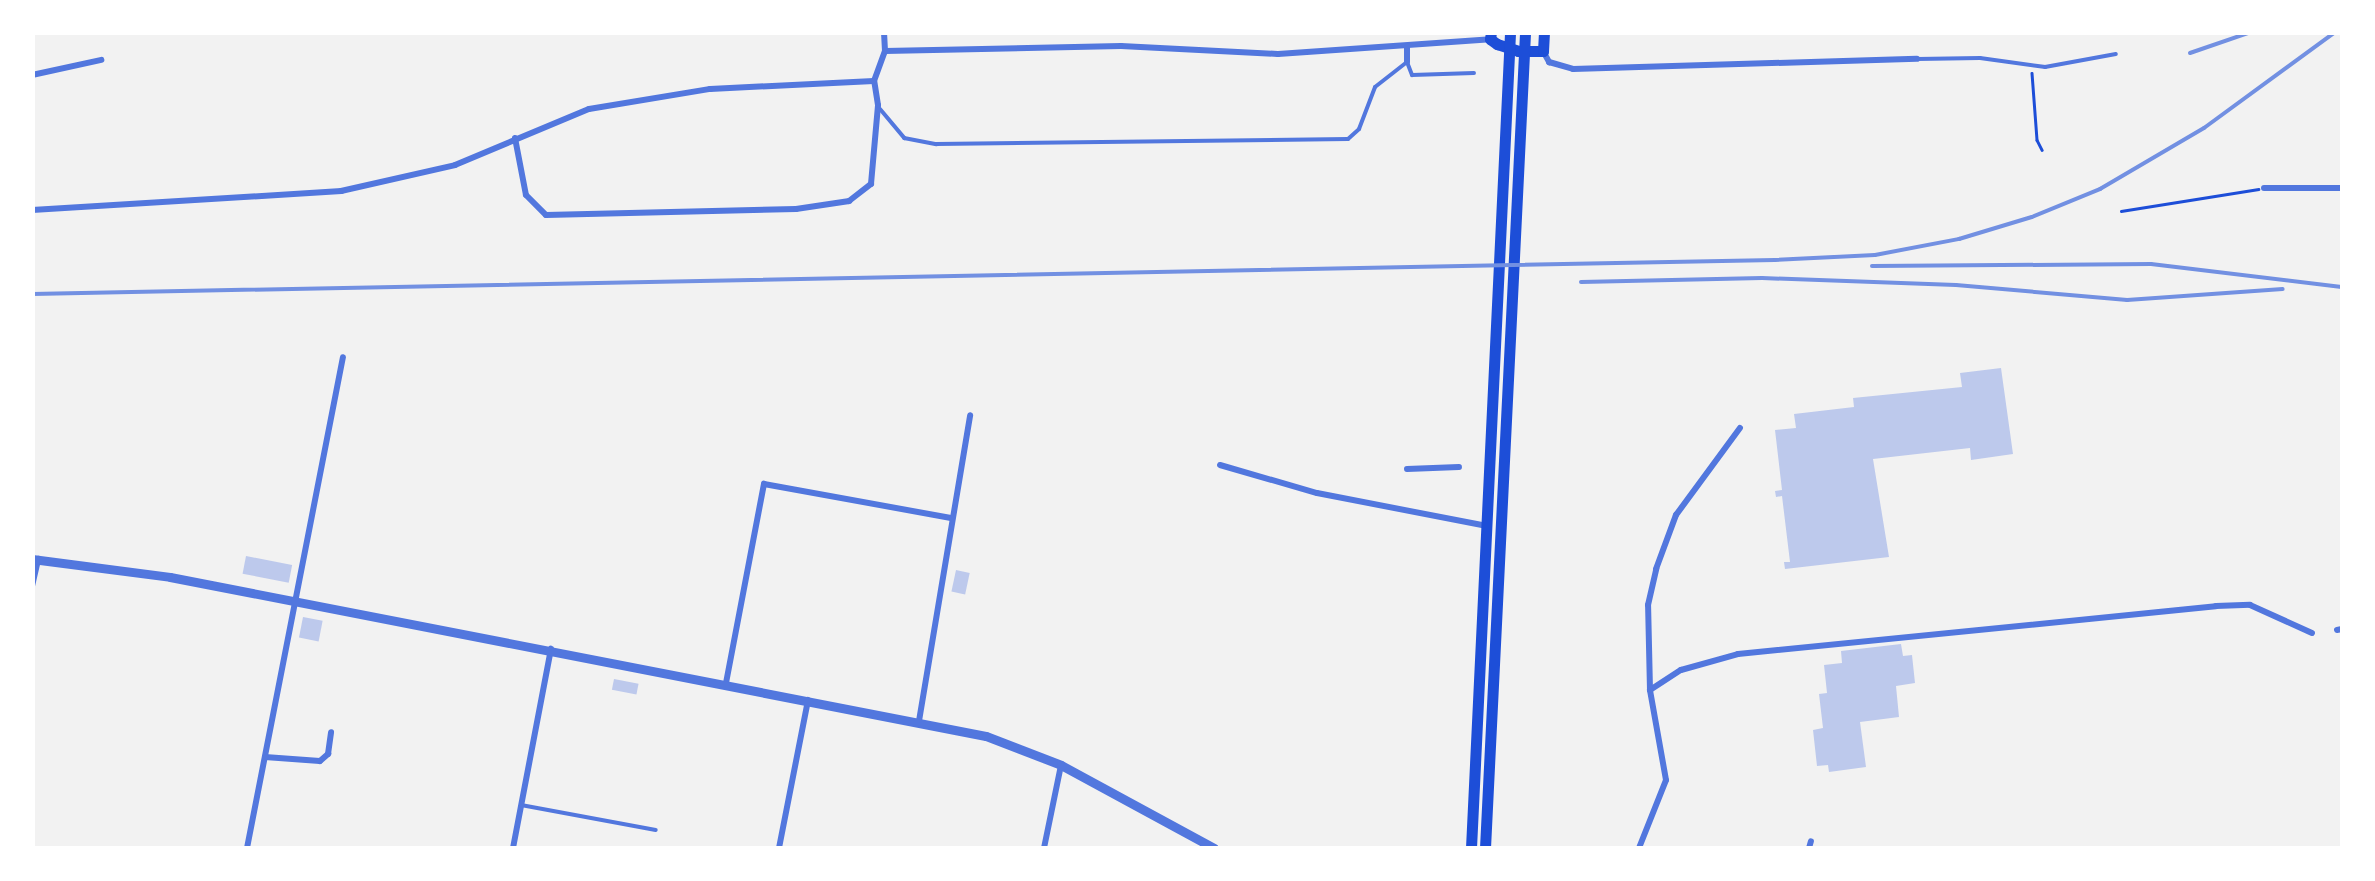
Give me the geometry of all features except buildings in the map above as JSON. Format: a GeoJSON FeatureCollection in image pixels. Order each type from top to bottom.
{"type":"FeatureCollection","features":[{"type":"Feature","properties":{"kind":"main road"},"geometry":{"type":"LineString","coordinates":[[1470,848],[1510,32]]}},
{"type":"Feature","properties":{"kind":"main road"},"geometry":{"type":"LineString","coordinates":[[1485,848],[1525,32]]}},
{"type":"Feature","properties":{"kind":"main road"},"geometry":{"type":"LineString","coordinates":[[1490,36],[1518,50],[1543,51],[1544,32]]}},
{"type":"Feature","properties":{"kind":"street"},"geometry":{"type":"LineString","coordinates":[[516,138],[526,195],[546,215],[796,209],[849,200],[866,192],[872,184],[878,105],[874,81],[885,50],[884,32]]}},
{"type":"Feature","properties":{"kind":"street"},"geometry":{"type":"LineString","coordinates":[[885,50],[1121,46],[1278,54],[1490,36]]}},
{"type":"Feature","properties":{"kind":"street"},"geometry":{"type":"LineString","coordinates":[[1407,46],[1407,62]]}},
{"type":"Feature","properties":{"kind":"street"},"geometry":{"type":"LineString","coordinates":[[1543,51],[1549,62],[1573,69],[1917,58]]}},
{"type":"Feature","properties":{"kind":"street"},"geometry":{"type":"LineString","coordinates":[[32,75],[101,60]]}},
{"type":"Feature","properties":{"kind":"street"},"geometry":{"type":"LineString","coordinates":[[32,210],[341,191],[456,164],[589,109],[710,89],[874,81]]}},
{"type":"Feature","properties":{"kind":"street"},"geometry":{"type":"LineString","coordinates":[[2264,188],[2342,188]]}},
{"type":"Feature","properties":{"kind":"street"},"geometry":{"type":"LineString","coordinates":[[247,848],[343,357]]}},
{"type":"Feature","properties":{"kind":"street"},"geometry":{"type":"LineString","coordinates":[[919,720],[970,416]]}},
{"type":"Feature","properties":{"kind":"street"},"geometry":{"type":"LineString","coordinates":[[1639,848],[1666,780],[1650,690],[1648,604],[1656,569],[1676,515],[1740,428]]}},
{"type":"Feature","properties":{"kind":"street"},"geometry":{"type":"LineString","coordinates":[[1220,465],[1318,493],[1472,526],[1507,527]]}},
{"type":"Feature","properties":{"kind":"street"},"geometry":{"type":"LineString","coordinates":[[1407,469],[1460,467]]}},
{"type":"Feature","properties":{"kind":"street"},"geometry":{"type":"LineString","coordinates":[[726,683],[764,484],[952,518]]}},
{"type":"Feature","properties":{"kind":"street"},"geometry":{"type":"LineString","coordinates":[[32,586],[35,559],[156,574],[919,720],[1010,742],[1061,764],[1214,848]]}},
{"type":"Feature","properties":{"kind":"street"},"geometry":{"type":"LineString","coordinates":[[1650,690],[1681,670],[1738,654],[2216,606],[2250,605],[2312,633]]}},
{"type":"Feature","properties":{"kind":"street"},"geometry":{"type":"LineString","coordinates":[[512,848],[551,650]]}},
{"type":"Feature","properties":{"kind":"street"},"geometry":{"type":"LineString","coordinates":[[779,848],[808,699]]}},
{"type":"Feature","properties":{"kind":"street"},"geometry":{"type":"LineString","coordinates":[[265,756],[320,761],[328,754],[331,732]]}},
{"type":"Feature","properties":{"kind":"street"},"geometry":{"type":"LineString","coordinates":[[1044,848],[1061,764]]}},
{"type":"Feature","properties":{"kind":"lane"},"geometry":{"type":"LineString","coordinates":[[1917,58],[2031,63],[2045,67],[2116,54]]}},
{"type":"Feature","properties":{"kind":"lane"},"geometry":{"type":"LineString","coordinates":[[878,105],[894,130],[918,142],[1348,139],[1360,130],[1375,87],[1407,62],[1412,75],[1474,73]]}},
{"type":"Feature","properties":{"kind":"lane"},"geometry":{"type":"LineString","coordinates":[[521,805],[656,830]]}},
{"type":"Feature","properties":{"kind":"path"},"geometry":{"type":"LineString","coordinates":[[2031,63],[2036,140],[2042,150]]}},
{"type":"Feature","properties":{"kind":"path"},"geometry":{"type":"LineString","coordinates":[[2120,211],[2264,188]]}},
{"type":"Feature","properties":{"kind":"railway"},"geometry":{"type":"LineString","coordinates":[[2190,53],[2251,32]]}},
{"type":"Feature","properties":{"kind":"railway"},"geometry":{"type":"LineString","coordinates":[[32,294],[1875,255],[1959,239],[2032,217],[2100,189],[2204,128],[2335,32]]}},
{"type":"Feature","properties":{"kind":"railway"},"geometry":{"type":"LineString","coordinates":[[1872,266],[2151,264],[2342,287]]}},
{"type":"Feature","properties":{"kind":"railway"},"geometry":{"type":"LineString","coordinates":[[1581,282],[1762,278],[1956,285],[2127,300],[2283,289]]}}]}
